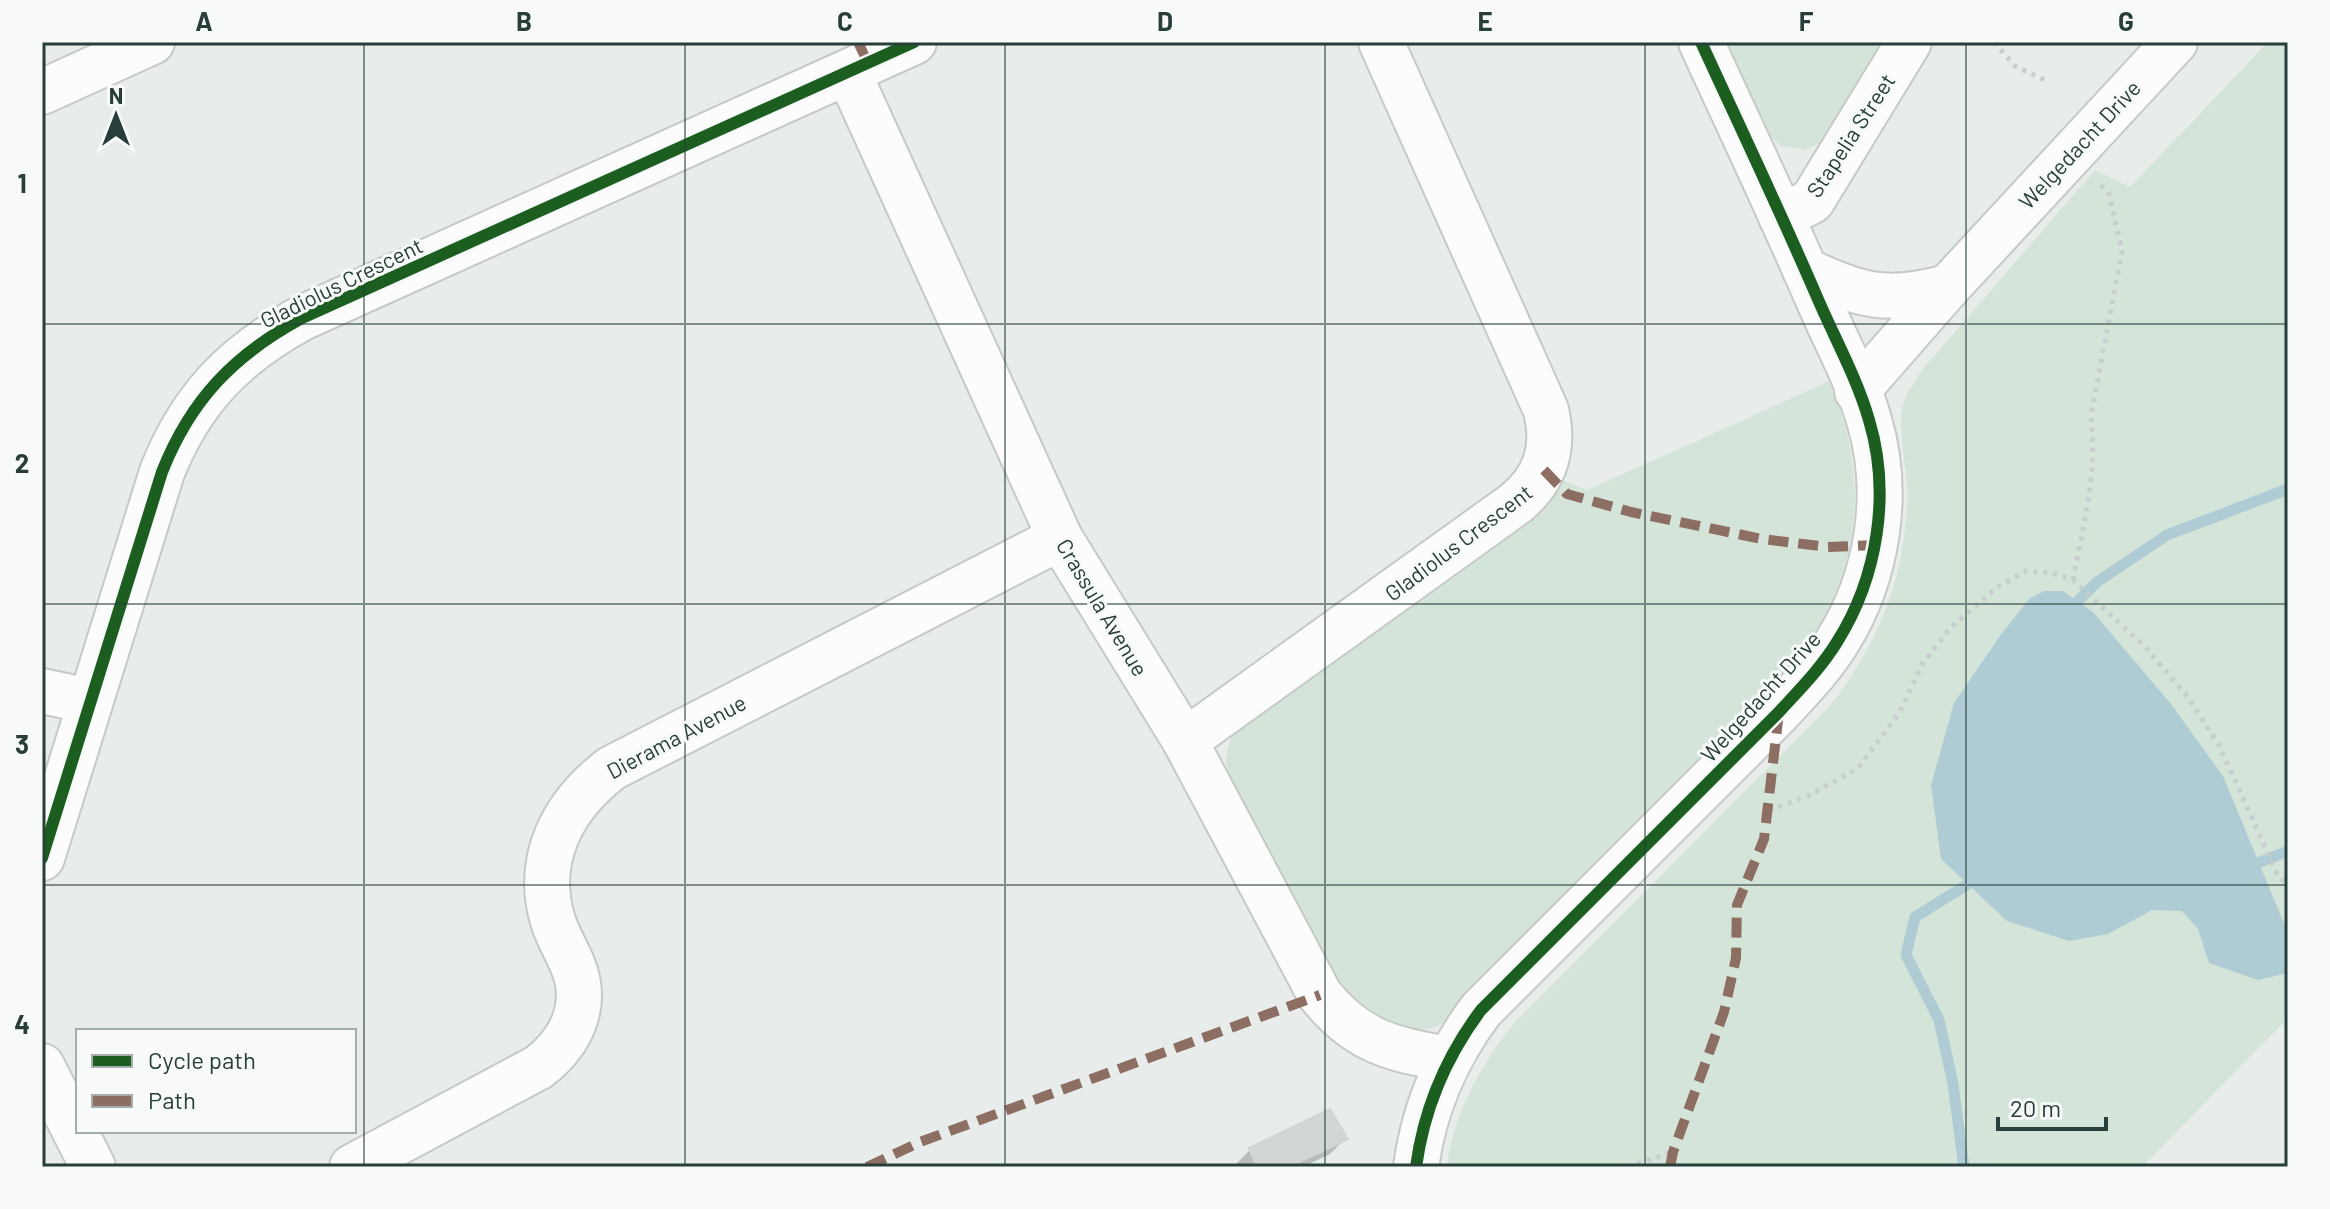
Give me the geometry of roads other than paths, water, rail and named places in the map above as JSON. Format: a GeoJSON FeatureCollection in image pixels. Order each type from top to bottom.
{"type":"FeatureCollection","features":[{"type":"Feature","properties":{"kind":"street"},"geometry":{"type":"LineString","coordinates":[[42,92],[152,42]]}},
{"type":"Feature","properties":{"kind":"street","name":"Gladiolus Crescent"},"geometry":{"type":"LineString","coordinates":[[42,858],[89,701],[172,448],[198,403],[244,354],[302,318],[914,42]]}},
{"type":"Feature","properties":{"kind":"street","name":"Gladiolus Crescent"},"geometry":{"type":"LineString","coordinates":[[1185,741],[1516,503],[1536,483],[1546,464],[1550,428],[1546,410],[1381,42]]}},
{"type":"Feature","properties":{"kind":"street","name":"Welgedacht Drive"},"geometry":{"type":"LineString","coordinates":[[1416,1167],[1429,1106],[1463,1033],[1500,988],[1817,671],[1854,612],[1875,545],[1879,512],[1875,446],[1868,418],[1805,270],[1701,42]]}},
{"type":"Feature","properties":{"kind":"street","name":"Stapelia Street"},"geometry":{"type":"LineString","coordinates":[[1781,217],[1812,201],[1909,42]]}},
{"type":"Feature","properties":{"kind":"street","name":"Welgedacht Drive"},"geometry":{"type":"LineString","coordinates":[[1857,391],[1948,287],[2175,42]]}},
{"type":"Feature","properties":{"kind":"street","name":"Crassula Avenue"},"geometry":{"type":"LineString","coordinates":[[848,72],[1060,538],[1185,741],[1320,995],[1333,1011],[1357,1031],[1388,1047],[1449,1059]]}},
{"type":"Feature","properties":{"kind":"street"},"geometry":{"type":"LineString","coordinates":[[1805,270],[1860,293],[1899,298],[1948,287]]}},
{"type":"Feature","properties":{"kind":"street","name":"Dierama Avenue"},"geometry":{"type":"LineString","coordinates":[[352,1167],[539,1067],[565,1043],[579,1008],[579,987],[552,919],[548,869],[562,822],[592,782],[612,768],[1060,538]]}},
{"type":"Feature","properties":{"kind":"street"},"geometry":{"type":"LineString","coordinates":[[42,691],[89,701]]}},
{"type":"Feature","properties":{"kind":"street"},"geometry":{"type":"LineString","coordinates":[[42,1066],[93,1167]]}},
{"type":"Feature","properties":{"kind":"water"},"geometry":{"type":"Polygon","coordinates":[[[2044,591],[2063,591],[2093,612],[2171,704],[2223,776],[2288,933],[2287,973],[2258,980],[2209,963],[2198,929],[2182,911],[2152,910],[2108,934],[2069,941],[2007,921],[1941,859],[1931,785],[1954,703],[2030,598],[2044,591]]]}},
{"type":"Feature","properties":{"kind":"waterway"},"geometry":{"type":"LineString","coordinates":[[2078,601],[2097,582],[2167,535],[2288,489]]}},
{"type":"Feature","properties":{"kind":"waterway"},"geometry":{"type":"LineString","coordinates":[[2260,862],[2288,851]]}},
{"type":"Feature","properties":{"kind":"waterway"},"geometry":{"type":"LineString","coordinates":[[1964,1167],[1953,1084],[1939,1020],[1906,955],[1915,917],[1968,884]]}}]}
